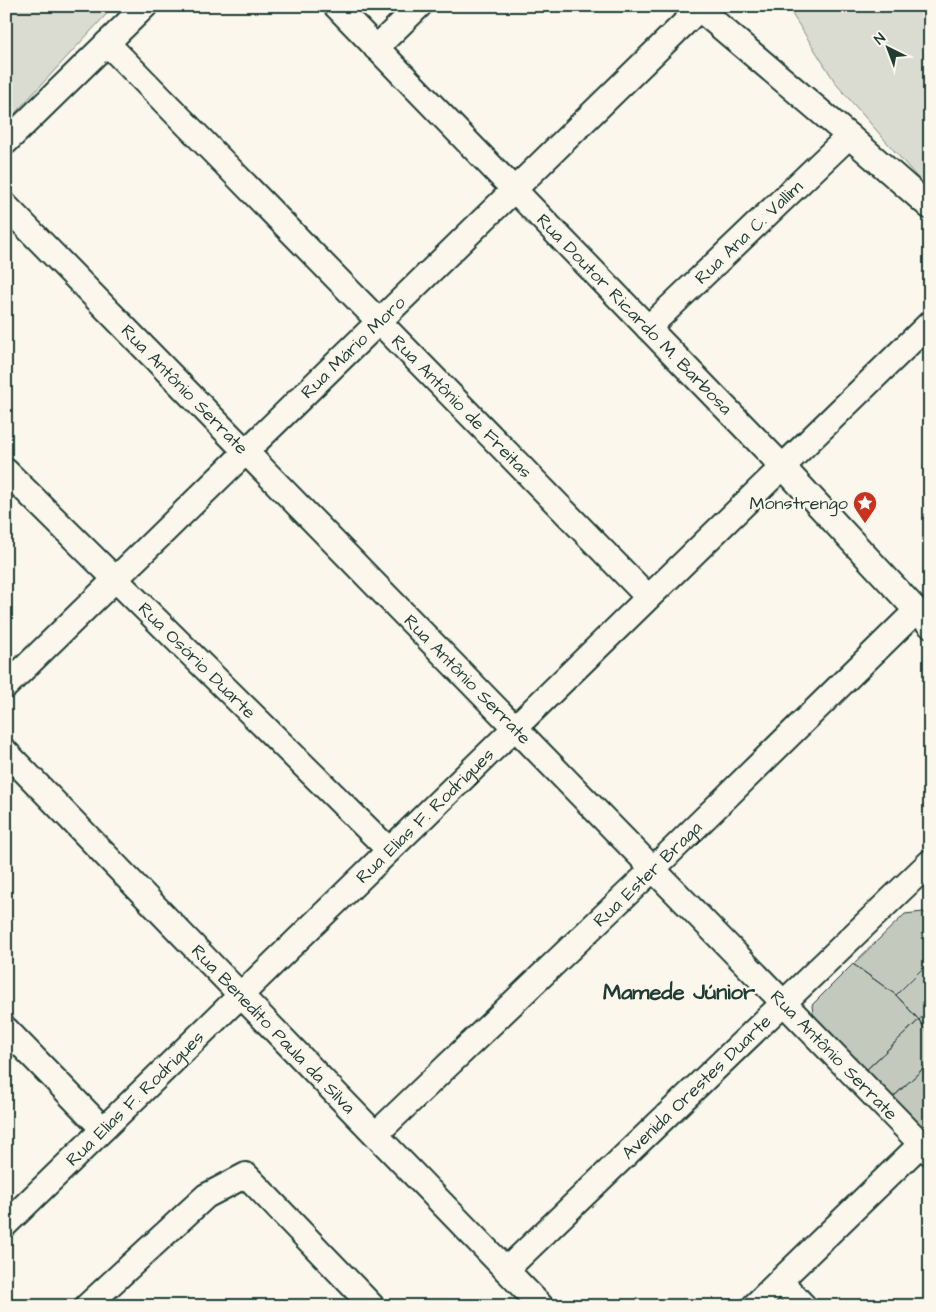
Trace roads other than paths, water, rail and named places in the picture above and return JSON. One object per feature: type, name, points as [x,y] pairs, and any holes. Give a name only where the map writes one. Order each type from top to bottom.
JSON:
[{"type":"street","points":[[6,142],[145,6]]},
{"type":"street","name":"Rua Doutor Ricardo M. Barbosa","points":[[336,6],[782,466],[923,618]]},
{"type":"street","points":[[376,48],[419,6]]},
{"type":"street","points":[[697,8],[930,207]]},
{"type":"street","name":"Rua Mário Moro","points":[[6,686],[697,8]]},
{"type":"street","name":"Rua Antônio de Freitas","points":[[107,43],[648,597]]},
{"type":"street","name":"Rua Ana C. Vallim","points":[[648,328],[849,136]]},
{"type":"street","name":"Rua Antônio Serrate","points":[[6,206],[925,1148]]},
{"type":"street","name":"Rua Elias F. Rodrigues","points":[[6,1224],[930,323]]},
{"type":"street","name":"Rua Osório Duarte","points":[[6,471],[389,850]]},
{"type":"street","name":"Rua Ester Braga","points":[[376,1134],[653,869],[923,618]]},
{"type":"street","name":"Rua Benedito Paula da Silva","points":[[6,752],[541,1306]]},
{"type":"street","name":"Avenida Orestes Duarte","points":[[506,1270],[784,1003],[925,876]]},
{"type":"street","points":[[6,1030],[103,1130]]},
{"type":"street","points":[[754,1306],[925,1148]]},
{"type":"street","points":[[87,1306],[206,1196],[246,1175],[363,1303]]},
{"type":"street","points":[[780,1281],[804,1306]]},
{"type":"place","name":"Monstrengo","points":[[865,524]]},
{"type":"district","name":"Mamede Júnior","points":[[679,991]]}]
